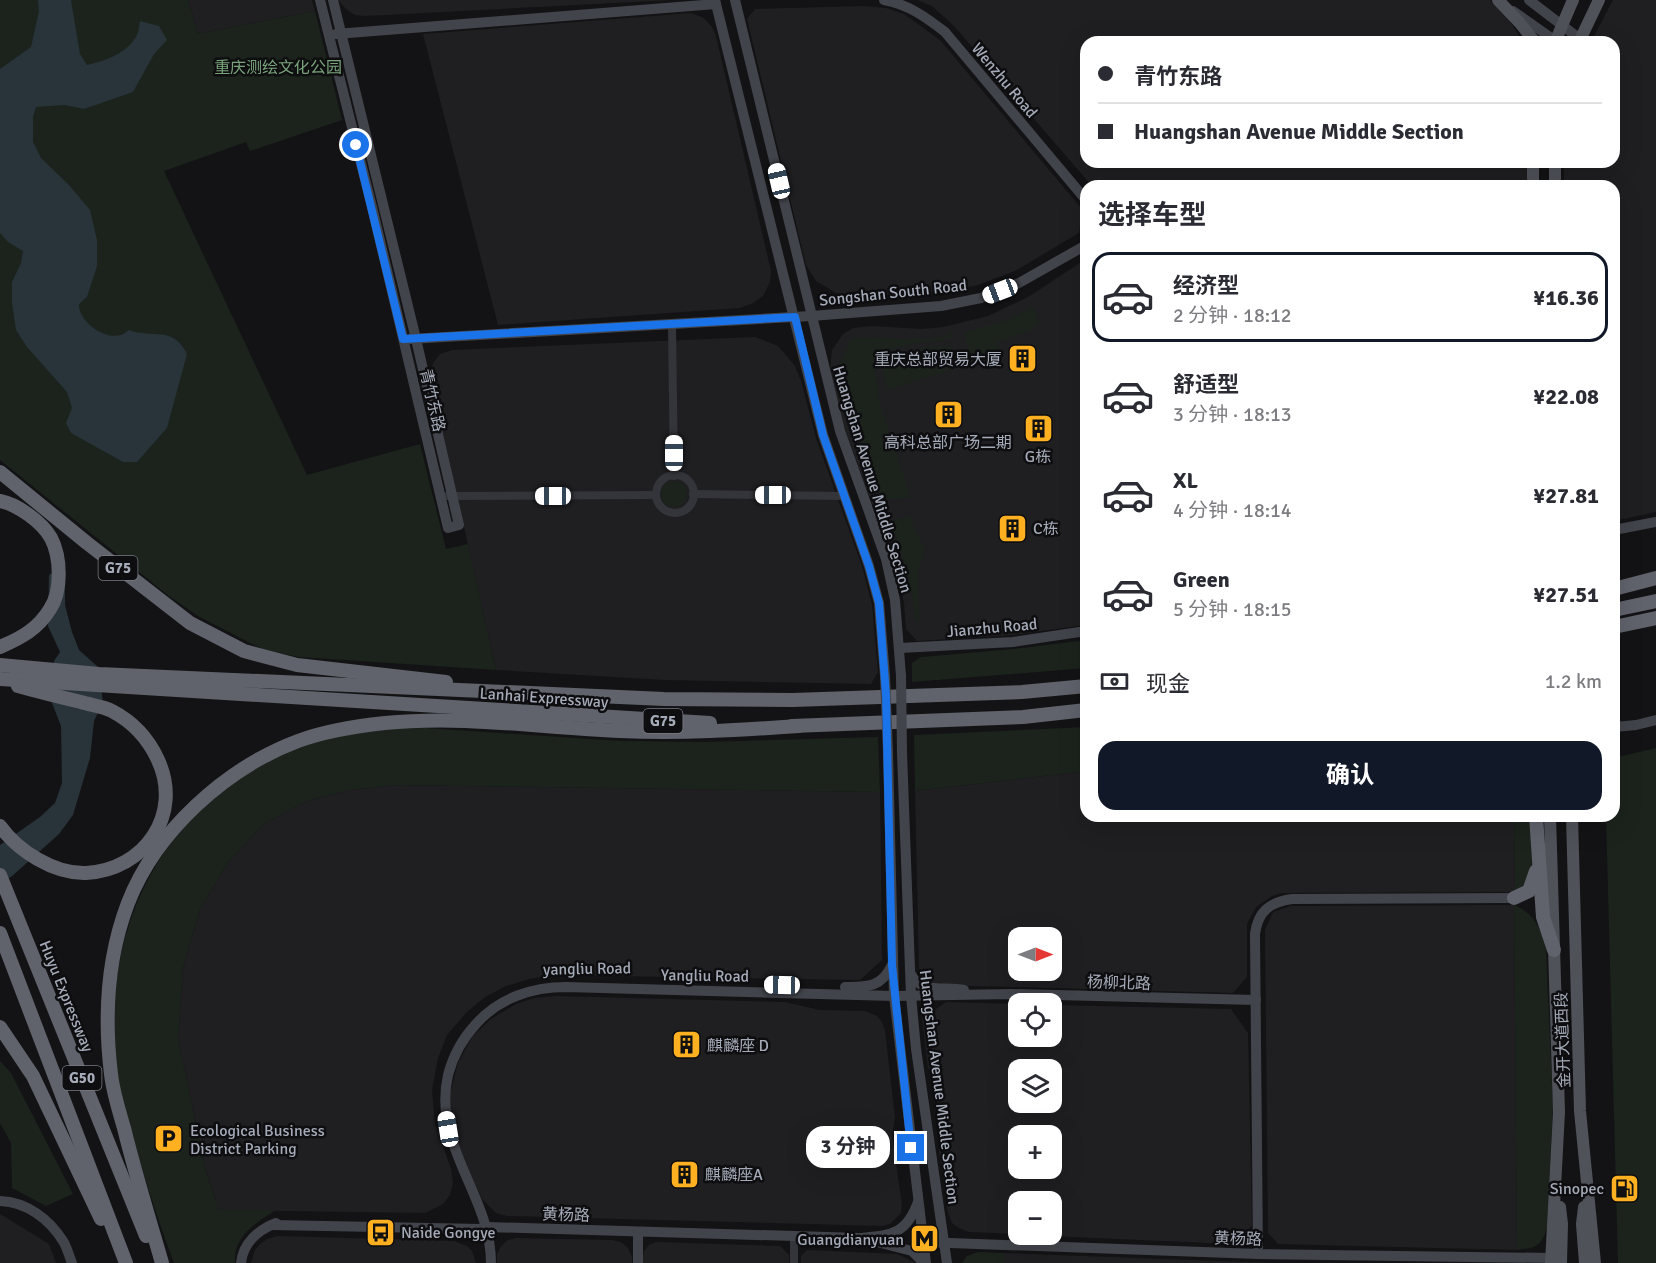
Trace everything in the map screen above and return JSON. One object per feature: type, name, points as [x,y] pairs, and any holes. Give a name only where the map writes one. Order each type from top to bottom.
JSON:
[{"type":"highway","name":"G75","points":[[0,472],[189,623],[244,651],[297,665],[558,695]]},
{"type":"highway","points":[[0,501],[12,503],[32,518],[50,537],[58,560],[58,584],[52,608],[36,628],[0,647]]},
{"type":"highway","points":[[1620,587],[1656,578]]},
{"type":"highway","points":[[1620,609],[1656,601]]},
{"type":"highway","points":[[1620,626],[1656,618]]},
{"type":"highway","points":[[0,665],[99,674],[558,695]]},
{"type":"highway","points":[[0,680],[110,710],[132,724],[149,741],[164,773],[167,800],[160,823],[148,845],[130,860],[108,869],[85,873],[48,864],[28,854],[10,840],[0,826]]},
{"type":"highway","name":"Lanhai Expressway","points":[[0,680],[620,719],[799,726],[1023,717],[1080,711]]},
{"type":"highway","name":"Lanhai Expressway","points":[[558,695],[793,700],[1022,692],[1080,687]]},
{"type":"highway","points":[[1023,717],[1080,719]]},
{"type":"highway","points":[[162,1263],[132,1162],[111,1077],[106,1013],[110,977],[118,936],[129,901],[148,865],[173,830],[221,784],[261,759],[298,741],[340,730],[384,723],[474,721],[621,731],[702,732],[799,726]]},
{"type":"highway","points":[[1536,822],[1543,917]]},
{"type":"highway","points":[[1514,898],[1528,891],[1533,885],[1539,858]]},
{"type":"highway","name":"Huyu Expressway","points":[[0,875],[157,1263]]},
{"type":"highway","points":[[1514,898],[1538,909],[1554,950]]},
{"type":"highway","name":"G50","points":[[0,933],[126,1263]]},
{"type":"highway","points":[[0,1028],[33,1076],[121,1263]]},
{"type":"main road","points":[[1498,0],[1531,36]]},
{"type":"main road","points":[[1558,36],[1573,0]]},
{"type":"main road","points":[[1582,36],[1599,0]]},
{"type":"main road","name":"金开大道西段","points":[[1550,822],[1559,1112],[1555,1261]]},
{"type":"main road","name":"金开大道西段","points":[[1572,822],[1580,1112],[1595,1263]]},
{"type":"main road","points":[[1585,1263],[1582,1224],[1587,1186]]},
{"type":"street","name":"青竹东路","points":[[320,0],[441,496],[453,526],[452,496],[333,0]]},
{"type":"street","points":[[735,0],[742,0]]},
{"type":"street","name":"Huangshan Avenue Middle Section","points":[[735,0],[840,431],[886,559],[895,600],[900,648],[911,996],[916,1049],[947,1263]]},
{"type":"street","name":"Wenzhu Road","points":[[884,0],[908,7],[945,32],[1080,194]]},
{"type":"street","points":[[1498,0],[1548,36]]},
{"type":"street","points":[[1528,0],[1574,36]]},
{"type":"street","points":[[328,34],[716,2]]},
{"type":"street","name":"Huangshan Avenue Middle Section","points":[[716,2],[823,435],[869,566],[879,603],[888,753],[894,996],[925,1263]]},
{"type":"street","name":"Songshan South Road","points":[[403,339],[795,317],[941,306],[981,298],[1020,284],[1080,248]]},
{"type":"street","points":[[672,324],[674,476]]},
{"type":"street","points":[[674,476],[685,479],[693,494],[689,506],[678,513],[672,513],[661,507],[656,495],[659,483],[674,476]]},
{"type":"street","points":[[693,494],[844,496]]},
{"type":"street","points":[[441,496],[656,495]]},
{"type":"street","points":[[1620,529],[1656,522]]},
{"type":"street","name":"Jianzhu Road","points":[[900,648],[1013,642],[1080,632]]},
{"type":"street","points":[[1620,726],[1656,720]]},
{"type":"street","points":[[1258,1254],[1255,934],[1261,914],[1270,905],[1280,901],[1326,898],[1514,898]]},
{"type":"street","name":"yangliu Road","points":[[491,1263],[490,1240],[447,1144],[442,1130],[438,1098],[440,1082],[450,1051],[467,1024],[488,1004],[523,987],[552,982],[861,987],[880,982],[888,974],[892,965]]},
{"type":"street","points":[[909,970],[915,981],[922,987],[961,989],[981,994]]},
{"type":"street","name":"Yangliu Road","points":[[483,1227],[452,1144],[445,1098],[450,1068],[462,1041],[481,1018],[502,1002],[531,991],[566,987],[894,996],[981,994]]},
{"type":"street","name":"杨柳北路","points":[[981,994],[1256,1000]]},
{"type":"street","points":[[0,1201],[38,1212],[64,1242],[72,1263]]},
{"type":"street","points":[[860,1238],[888,1235],[898,1231],[912,1217],[918,1202]]},
{"type":"street","name":"黄杨路","points":[[241,1263],[245,1248],[252,1237],[272,1224],[483,1227],[860,1238]]},
{"type":"street","name":"yangliu Road","points":[[483,1227],[485,1263]]},
{"type":"street","points":[[638,1232],[638,1263]]},
{"type":"street","points":[[794,1236],[794,1263]]},
{"type":"street","points":[[860,1238],[912,1251],[925,1263]]},
{"type":"street","name":"黄杨路","points":[[923,1242],[1258,1254],[1312,1259],[1555,1261]]},
{"type":"shaded area","points":[[38,0],[71,0],[80,54],[87,65],[108,58],[128,47],[137,35],[140,21],[159,26],[167,40],[154,54],[133,92],[84,109],[65,105],[36,107],[33,117],[33,142],[41,158],[69,185],[90,210],[97,240],[97,266],[87,297],[79,304],[83,317],[93,328],[107,335],[121,335],[129,330],[169,336],[181,345],[187,354],[167,428],[137,462],[123,462],[71,433],[66,423],[72,408],[67,392],[27,347],[16,330],[12,282],[21,263],[23,251],[8,242],[0,233],[0,69],[31,47],[39,11]]},
{"type":"shaded area","points":[[188,0],[312,0],[315,11],[198,34]]},
{"type":"shaded area","points":[[338,0],[672,0],[365,16],[355,15]]},
{"type":"shaded area","points":[[917,0],[1490,0],[1511,23],[1519,36],[1080,36],[1080,168],[1527,168],[1528,180],[1087,180],[954,26],[932,6]]},
{"type":"shaded area","points":[[1613,0],[1656,0],[1656,512],[1620,520],[1620,180],[1564,180],[1564,168],[1620,168],[1620,36],[1594,36]]},
{"type":"shaded area","points":[[863,6],[886,8],[904,14],[940,40],[1080,207],[1079,233],[1015,271],[978,285],[938,294],[841,296],[816,281],[806,265],[747,19],[755,9]]},
{"type":"shaded area","points":[[691,13],[704,18],[716,36],[771,271],[770,282],[763,296],[740,308],[498,325],[423,34]]},
{"type":"shaded area","points":[[1080,263],[1080,626],[1013,635],[917,641],[906,629],[904,603],[897,572],[843,424],[830,370],[832,350],[843,334],[853,328],[943,327],[988,316],[1028,297]]},
{"type":"shaded area","points":[[755,337],[778,346],[795,366],[801,381],[816,438],[862,566],[872,605],[878,672],[871,684],[665,680],[496,670],[430,375],[433,363],[440,354],[452,350]]},
{"type":"shaded area","points":[[65,564],[65,605],[72,632],[79,650],[98,667],[103,702],[94,721],[90,758],[73,815],[59,834],[11,877],[0,881],[0,845],[40,817],[55,803],[62,783],[61,726],[52,703],[54,661],[60,652],[48,626],[49,575]]},
{"type":"shaded area","points":[[1080,772],[1080,822],[1514,822],[1515,892],[1282,893],[1272,896],[1256,907],[1247,924],[1247,977],[1233,993],[938,985],[922,975],[919,968],[915,791]]},
{"type":"shaded area","points":[[396,785],[880,792],[882,960],[860,980],[552,975],[506,986],[485,997],[466,1013],[447,1035],[438,1058],[432,1090],[435,1124],[451,1169],[453,1183],[450,1195],[443,1204],[425,1213],[219,1210],[206,1172],[178,1038],[183,967],[200,909],[229,861],[265,823],[307,801],[350,790]]},
{"type":"shaded area","points":[[1514,905],[1517,1250],[1278,1244],[1268,1233],[1265,930],[1273,912],[1291,906]]},
{"type":"shaded area","points":[[555,996],[785,1002],[820,1010],[865,1011],[877,1016],[885,1030],[895,1118],[892,1136],[902,1205],[901,1213],[890,1224],[882,1226],[507,1216],[496,1213],[482,1199],[454,1139],[450,1119],[450,1094],[458,1063],[472,1037],[491,1019],[516,1004],[534,998]]},
{"type":"shaded area","points":[[946,1002],[1008,1004],[1008,1047],[1062,1047],[1062,1005],[1231,1009],[1248,1033],[1252,1226],[1232,1244],[1062,1237],[1062,1191],[1008,1191],[1008,1234],[969,1232],[959,1228],[952,1223],[948,1213],[939,1151],[941,1125],[936,1091],[928,1067],[922,1019]]},
{"type":"shaded area","points":[[0,1214],[49,1244],[56,1263],[0,1263]]},
{"type":"shaded area","points":[[277,1236],[454,1241],[467,1246],[472,1251],[476,1263],[251,1263],[255,1250],[260,1244]]},
{"type":"shaded area","points":[[516,1238],[612,1240],[621,1242],[628,1248],[632,1263],[497,1263],[497,1254],[501,1246],[508,1240]]},
{"type":"shaded area","points":[[656,1242],[780,1246],[789,1255],[789,1263],[642,1263],[644,1251]]},
{"type":"shaded area","points":[[807,1250],[897,1254],[916,1263],[801,1263],[801,1256]]},
{"type":"shaded area","points":[[1004,1253],[1272,1263],[1004,1263]]},
{"type":"green space","name":"重庆测绘文化公园","points":[[0,0],[188,0],[198,34],[315,11],[342,120],[250,151],[246,142],[164,171],[307,475],[420,444],[446,549],[468,544],[496,670],[299,657],[264,650],[198,616],[169,596],[0,460]]},
{"type":"green space","points":[[1033,307],[1039,324],[1029,331],[997,342],[1002,358],[988,363],[986,358],[888,390],[884,367],[894,357],[935,346],[950,347],[960,357],[969,354],[964,333],[1004,321]]},
{"type":"green space","points":[[952,332],[954,335],[944,340],[894,348],[881,356],[877,362],[875,375],[880,393],[877,395],[911,498],[882,499],[852,416],[839,365],[850,339],[918,339],[942,336]]},
{"type":"green space","points":[[674,481],[683,485],[687,494],[683,503],[674,507],[665,503],[661,494],[665,485]]},
{"type":"green space","points":[[910,516],[925,550],[918,570],[919,623],[916,621],[910,584],[891,521]]},
{"type":"green space","points":[[1080,641],[1080,668],[912,682],[912,663],[921,657]]},
{"type":"green space","points":[[1080,727],[1080,772],[915,791],[914,735]]},
{"type":"green space","points":[[425,728],[621,741],[703,742],[878,737],[880,792],[396,785],[350,790],[307,801],[265,823],[229,861],[200,909],[183,967],[178,1038],[206,1172],[219,1210],[276,1210],[247,1231],[238,1245],[235,1263],[174,1263],[141,1166],[119,1084],[116,1064],[114,1004],[121,955],[134,910],[155,868],[181,830],[215,797],[254,769],[300,747],[330,738],[378,730]]},
{"type":"green space","points":[[1656,748],[1656,1263],[1618,1263],[1606,822],[1620,822],[1620,757]]},
{"type":"green space","points":[[1514,822],[1531,822],[1532,869],[1529,878],[1515,892]]},
{"type":"green space","points":[[1514,905],[1532,917],[1542,935],[1546,950],[1553,1107],[1547,1227],[1543,1238],[1537,1245],[1517,1250]]},
{"type":"green space","points":[[0,1061],[11,1073],[73,1194],[46,1206],[12,1188],[11,1143],[0,1123]]},
{"type":"green space","points":[[978,1252],[1004,1253],[1004,1263],[962,1263],[967,1256]]},
{"type":"place","name":"重庆总部贸易大厦","points":[[1023,359]]},
{"type":"place","name":"高科总部广场二期","points":[[948,414]]},
{"type":"place","name":"G栋","points":[[1038,428]]},
{"type":"place","name":"C栋","points":[[1012,528]]},
{"type":"place","name":"麒麟座 D","points":[[686,1045]]},
{"type":"place","name":"Ecological Business District Parking","points":[[169,1139]]},
{"type":"place","name":"麒麟座A","points":[[684,1174]]},
{"type":"place","name":"Sinopec","points":[[1625,1188]]},
{"type":"place","name":"Naide Gongye","points":[[380,1232]]},
{"type":"place","name":"Guangdianyuan","points":[[925,1239]]},
{"type":"route","points":[[356,145],[403,339],[795,317],[823,435],[869,566],[879,603],[886,695],[892,965],[911,1148]]}]
